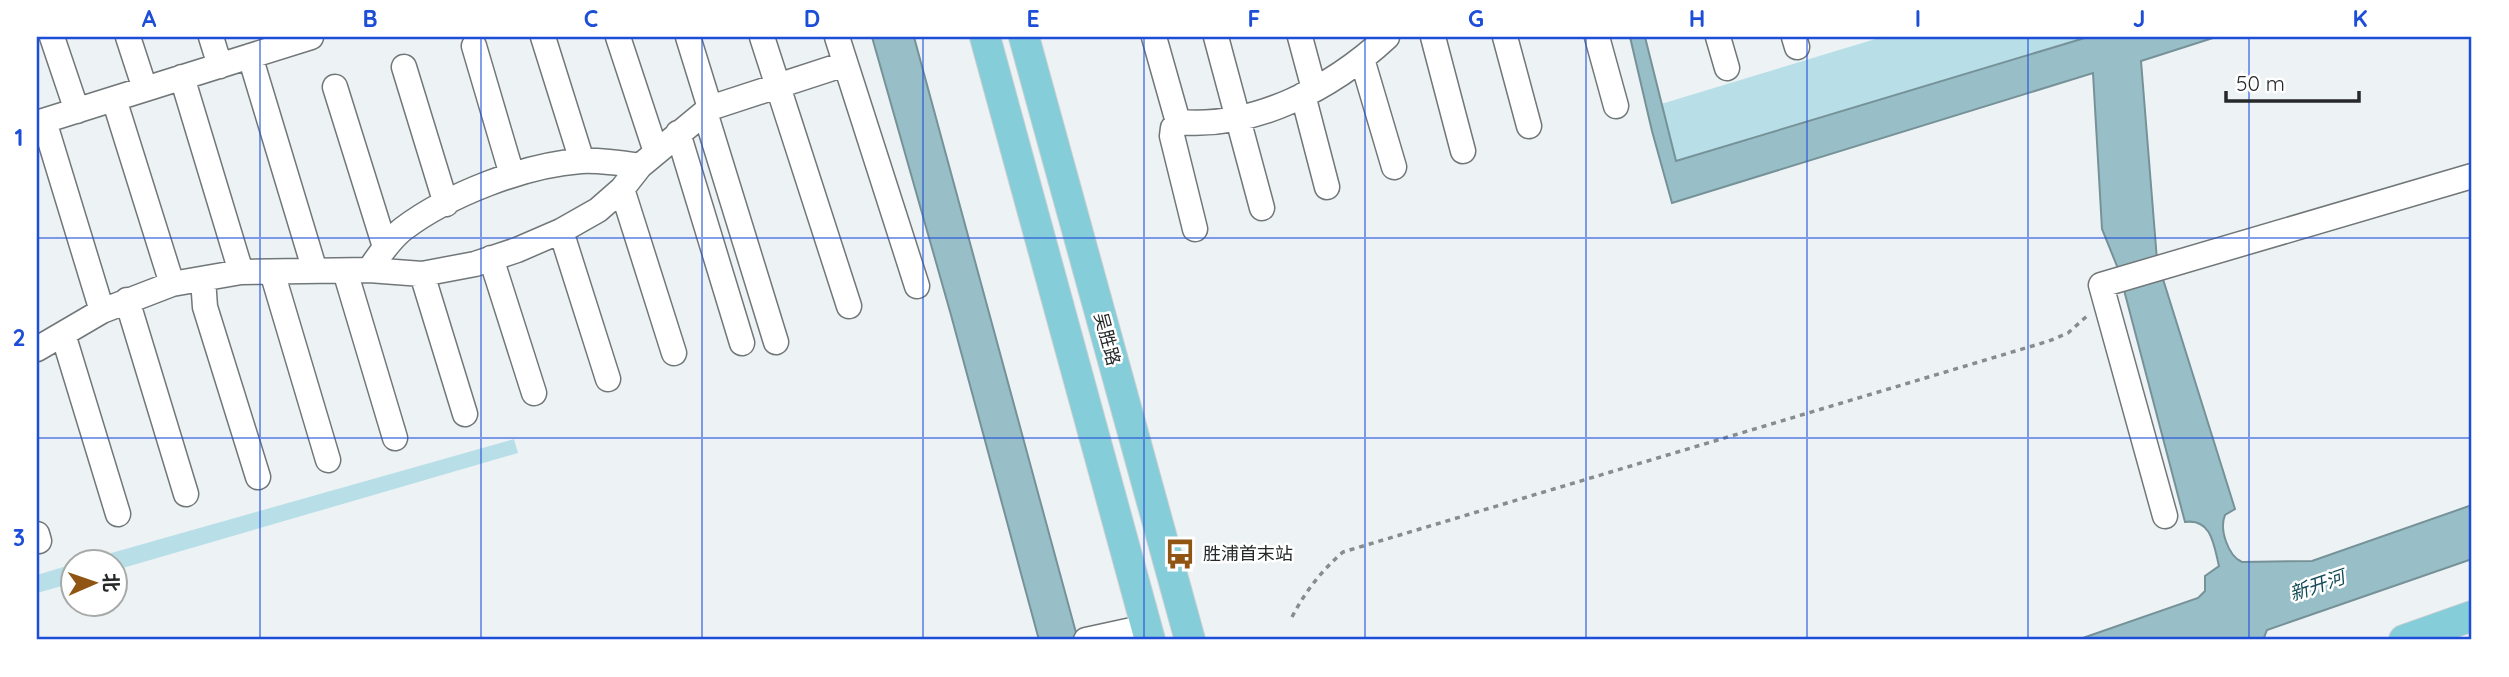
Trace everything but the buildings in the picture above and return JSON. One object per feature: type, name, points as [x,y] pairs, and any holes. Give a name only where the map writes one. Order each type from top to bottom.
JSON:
[{"type":"main road","points":[[985,37],[1148,634]]},
{"type":"main road","name":"吴胜路","points":[[1024,37],[1190,640]]},
{"type":"main road","points":[[2404,640],[2472,616]]},
{"type":"street","points":[[52,37],[77,111]]},
{"type":"street","points":[[128,37],[145,89]]},
{"type":"street","points":[[211,37],[220,65]]},
{"type":"street","points":[[102,311],[40,122],[311,37]]},
{"type":"street","points":[[543,37],[582,161]]},
{"type":"street","points":[[618,37],[648,159]]},
{"type":"street","points":[[688,37],[776,342]]},
{"type":"street","points":[[762,37],[849,306]]},
{"type":"street","points":[[837,37],[917,286]]},
{"type":"street","points":[[1154,37],[1178,122]]},
{"type":"street","points":[[1216,37],[1262,208]]},
{"type":"street","points":[[1300,37],[1308,92],[1328,187]]},
{"type":"street","points":[[1178,122],[1199,124],[1236,118],[1278,106],[1340,75],[1364,50],[1387,37]]},
{"type":"street","points":[[1433,37],[1463,151]]},
{"type":"street","points":[[1505,37],[1529,126]]},
{"type":"street","points":[[1597,37],[1616,106]]},
{"type":"street","points":[[1718,37],[1727,68]]},
{"type":"street","points":[[474,46],[512,175]]},
{"type":"street","points":[[1364,50],[1394,167]]},
{"type":"street","points":[[250,56],[316,271]]},
{"type":"street","points":[[37,347],[102,311],[172,284],[241,272],[357,270],[422,274],[491,258],[561,231],[598,210],[622,189],[648,159],[707,110],[845,64]]},
{"type":"street","points":[[404,67],[446,204]]},
{"type":"street","points":[[182,77],[241,272]]},
{"type":"street","points":[[335,87],[385,247]]},
{"type":"street","points":[[114,99],[172,284]]},
{"type":"street","points":[[1178,122],[1173,128],[1172,136],[1195,229]]},
{"type":"street","points":[[678,133],[742,343]]},
{"type":"street","points":[[357,270],[403,229],[446,204],[512,175],[582,161],[648,159]]},
{"type":"street","points":[[2165,516],[2110,282],[2472,176]]},
{"type":"street","points":[[622,189],[674,353]]},
{"type":"street","points":[[561,231],[608,379]]},
{"type":"street","points":[[491,258],[534,393]]},
{"type":"street","points":[[357,270],[395,438]]},
{"type":"street","points":[[272,272],[328,460]]},
{"type":"street","points":[[422,274],[466,414]]},
{"type":"street","points":[[203,279],[205,307],[258,477]]},
{"type":"street","points":[[127,300],[186,494]]},
{"type":"street","points":[[64,334],[118,514]]},
{"type":"street","points":[[1086,640],[1148,634]]},
{"type":"path","points":[[1292,617],[1310,586],[1343,552],[2049,341],[2068,333],[2086,318],[2110,282]]},
{"type":"shaded area","points":[[1882,37],[2088,37],[1676,161],[1661,104]]},
{"type":"shaded area","points":[[514,439],[518,453],[130,566],[129,548]]},
{"type":"shaded area","points":[[60,568],[60,587],[37,593],[37,575]]},
{"type":"water","points":[[872,37],[914,37],[1078,640],[1039,640]]},
{"type":"water","name":"新开河","points":[[1630,37],[1645,37],[1676,161],[2088,37],[2216,37],[2141,61],[2157,260],[2235,509],[2225,515],[2223,521],[2229,548],[2242,562],[2312,561],[2472,505],[2472,559],[2267,630],[2263,640],[2077,640],[2198,598],[2205,591],[2205,576],[2219,566],[2213,542],[2206,529],[2201,524],[2185,522],[2119,271],[2102,229],[2093,73],[1672,203]]},
{"type":"place","name":"胜浦首末站","points":[[1180,554]]}]
